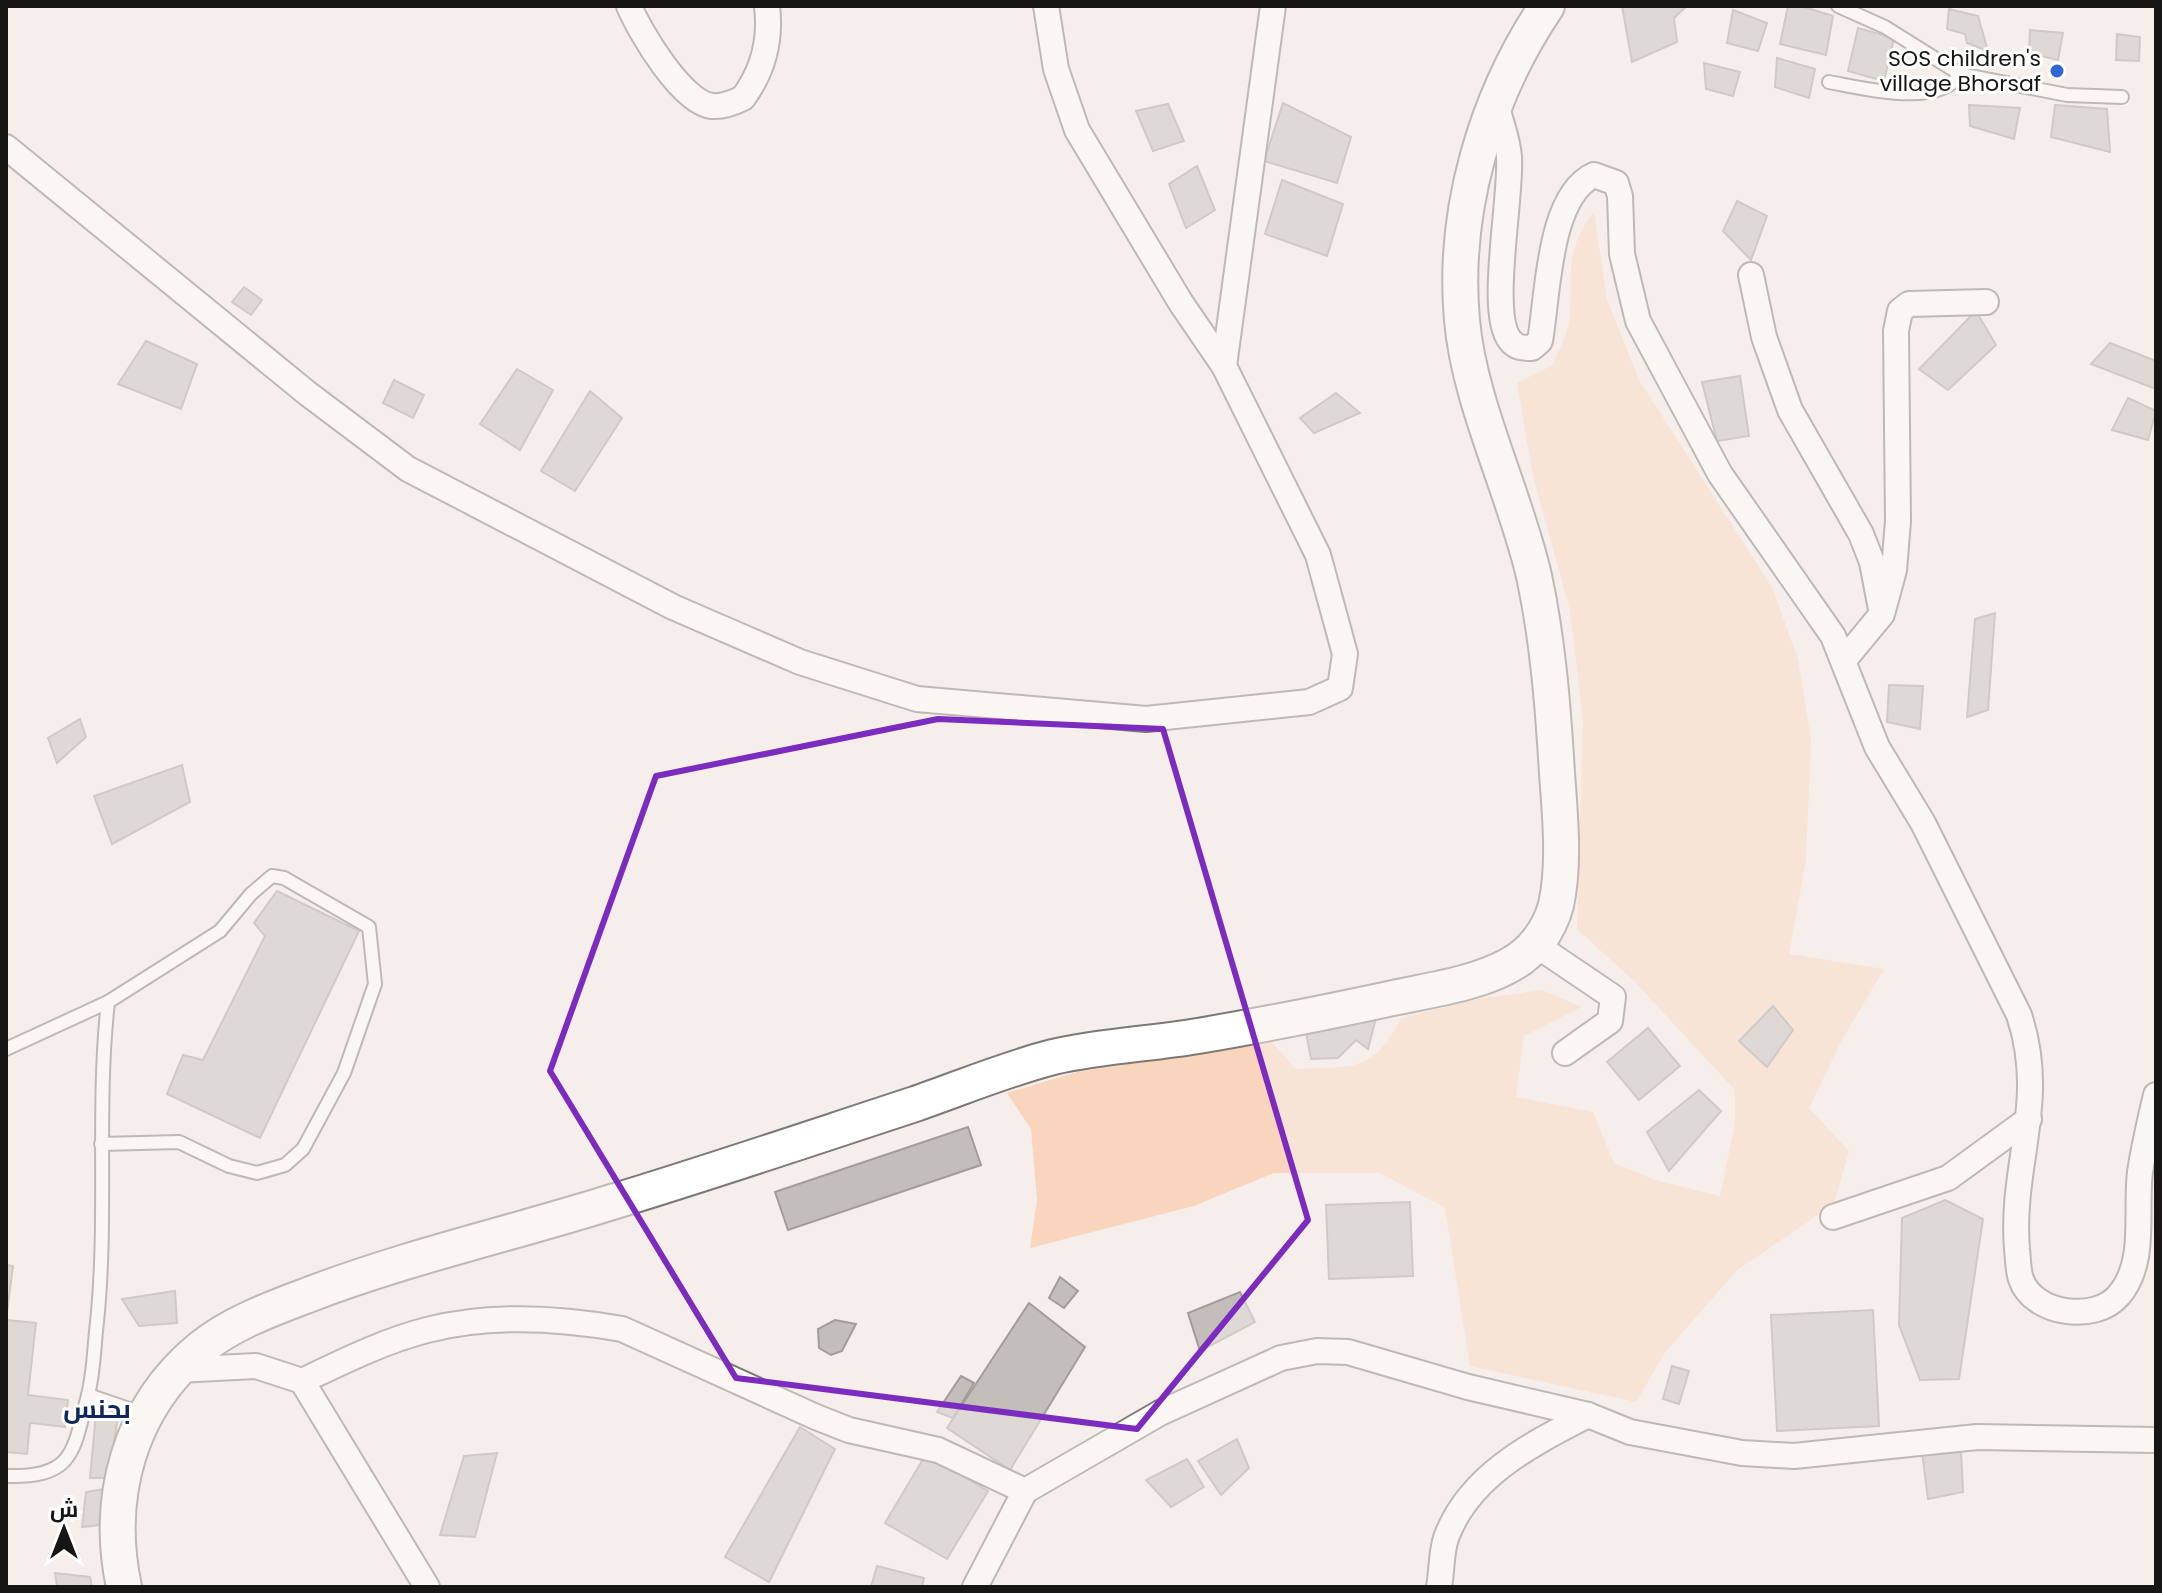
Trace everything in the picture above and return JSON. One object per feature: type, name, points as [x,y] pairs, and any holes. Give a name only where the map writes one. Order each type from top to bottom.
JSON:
[{"type":"main road","points":[[124,1587],[117,1557],[117,1493],[147,1415],[177,1370],[217,1336],[262,1312],[380,1267],[606,1204],[1055,1057],[1211,1034],[1426,991],[1509,966],[1536,945],[1553,914],[1559,874],[1560,819],[1552,686],[1533,573],[1477,389],[1462,324],[1461,263],[1467,208],[1480,145],[1495,102],[1528,34],[1547,6]]},
{"type":"street","points":[[629,6],[651,47],[672,73],[695,99],[711,106],[730,104],[743,98],[753,85],[770,31],[767,6]]},
{"type":"street","points":[[6,147],[307,393],[408,469],[673,607],[800,662],[917,699],[1146,719],[1309,702],[1340,688],[1345,654],[1318,555],[1224,366],[1181,303],[1077,130],[1056,69],[1046,6]]},
{"type":"street","points":[[1224,366],[1273,6]]},
{"type":"street","points":[[1495,102],[1509,155],[1501,289],[1502,318],[1508,339],[1518,348],[1532,348],[1540,341],[1555,238],[1572,192],[1581,181],[1594,175],[1616,183],[1620,196],[1622,254],[1638,321],[1720,474],[1762,538],[1810,600],[1844,660],[1877,747],[1929,834],[2019,1015],[2028,1043],[2033,1076],[2018,1199],[2017,1247],[2021,1281],[2040,1303],[2067,1311],[2095,1310],[2118,1297],[2131,1275],[2137,1247],[2140,1174],[2156,1095]]},
{"type":"street","points":[[1751,275],[1764,337],[1790,410],[1861,534],[1872,562],[1882,614]]},
{"type":"street","points":[[1844,660],[1882,614],[1894,570],[1898,521],[1897,319],[1900,311],[1909,304],[1986,302]]},
{"type":"street","points":[[1536,945],[1613,997],[1610,1021],[1565,1053]]},
{"type":"street","points":[[1833,1217],[1948,1178],[2029,1119]]},
{"type":"street","points":[[177,1370],[256,1366],[302,1381],[427,1330],[497,1321],[588,1323],[622,1329],[849,1430],[938,1450],[1025,1491]]},
{"type":"street","points":[[975,1587],[1025,1491],[1160,1413],[1281,1358],[1317,1351],[1348,1352],[1468,1387],[1588,1415],[1630,1432],[1673,1442],[1768,1455],[1842,1452],[1930,1439],[1977,1437],[2156,1440]]},
{"type":"street","points":[[302,1381],[427,1587]]},
{"type":"street","points":[[1439,1587],[1445,1540],[1458,1513],[1483,1482],[1530,1446],[1588,1415]]},
{"type":"lane","points":[[1838,6],[1885,27],[1960,74],[2067,95],[2122,97]]},
{"type":"lane","points":[[1829,82],[1883,92],[1940,91],[1955,82],[1960,74]]},
{"type":"lane","points":[[6,1049],[108,1002],[220,931],[251,894],[272,876],[284,878],[369,927],[375,984],[344,1073],[303,1149],[285,1165],[257,1173],[229,1166],[179,1142],[101,1144]]},
{"type":"lane","points":[[6,1476],[38,1475],[58,1467],[73,1455],[93,1373],[104,1256],[101,1082],[108,1002]]},
{"type":"lane","points":[[88,1395],[147,1415]]},
{"type":"highlighted area","points":[[938,719],[1163,729],[1308,1220],[1137,1429],[736,1378],[550,1071],[656,776]]},
{"type":"shaded area","points":[[1594,212],[1607,299],[1639,380],[1772,587],[1798,659],[1811,740],[1806,860],[1789,954],[1884,969],[1842,1040],[1809,1108],[1849,1151],[1834,1204],[1736,1271],[1664,1354],[1636,1402],[1470,1366],[1445,1208],[1380,1173],[1274,1173],[1194,1206],[1030,1248],[1037,1200],[1031,1129],[1007,1093],[1077,1072],[1272,1042],[1296,1069],[1347,1066],[1371,1058],[1391,1036],[1401,1018],[1478,999],[1542,990],[1581,1007],[1524,1036],[1516,1097],[1593,1112],[1614,1163],[1655,1180],[1720,1196],[1735,1123],[1735,1090],[1634,981],[1577,929],[1583,720],[1570,611],[1533,476],[1517,383],[1553,365],[1569,322],[1573,253]]},
{"type":"building","points":[[1622,6],[1687,6],[1674,18],[1677,42],[1632,62]]},
{"type":"building","points":[[1788,6],[1801,6],[1833,16],[1826,55],[1780,44]]},
{"type":"building","points":[[1949,9],[1978,16],[1988,51],[1967,43],[1965,34],[1947,29]]},
{"type":"building","points":[[1733,10],[1767,23],[1758,51],[1727,43]]},
{"type":"building","points":[[1858,28],[1894,38],[1884,81],[1848,71]]},
{"type":"building","points":[[2030,30],[2063,33],[2058,60],[2029,53]]},
{"type":"building","points":[[2117,34],[2140,37],[2139,61],[2116,60]]},
{"type":"building","points":[[1777,58],[1815,69],[1809,98],[1775,87]]},
{"type":"building","points":[[1704,63],[1740,72],[1733,96],[1706,89]]},
{"type":"building","points":[[1283,103],[1351,137],[1337,183],[1264,161]]},
{"type":"building","points":[[1168,104],[1184,141],[1153,151],[1136,111]]},
{"type":"building","points":[[1969,105],[2020,108],[2014,139],[1970,126]]},
{"type":"building","points":[[2055,105],[2107,109],[2110,152],[2051,137]]},
{"type":"building","points":[[1197,166],[1215,210],[1186,228],[1169,184]]},
{"type":"building","points":[[1282,180],[1343,204],[1327,256],[1265,234]]},
{"type":"building","points":[[1737,201],[1767,216],[1751,260],[1723,231]]},
{"type":"building","points":[[244,287],[262,300],[251,315],[232,302]]},
{"type":"building","points":[[1976,311],[1996,345],[1948,390],[1919,369]]},
{"type":"building","points":[[146,341],[197,364],[181,409],[118,384]]},
{"type":"building","points":[[2110,343],[2156,361],[2156,389],[2091,364]]},
{"type":"building","points":[[517,369],[553,390],[520,450],[480,424]]},
{"type":"building","points":[[1740,376],[1749,436],[1717,441],[1702,382]]},
{"type":"building","points":[[394,380],[424,395],[413,418],[383,403]]},
{"type":"building","points":[[590,391],[622,418],[575,491],[541,471]]},
{"type":"building","points":[[1336,393],[1360,413],[1314,433],[1300,418]]},
{"type":"building","points":[[2128,398],[2156,411],[2148,440],[2112,430]]},
{"type":"building","points":[[1995,613],[1988,710],[1967,717],[1975,619]]},
{"type":"building","points":[[1889,685],[1923,686],[1920,729],[1887,722]]},
{"type":"building","points":[[80,719],[86,737],[57,763],[48,738]]},
{"type":"building","points":[[182,765],[190,802],[112,844],[94,796]]},
{"type":"building","points":[[277,891],[359,931],[260,1138],[167,1094],[183,1055],[203,1060],[265,936],[254,923]]},
{"type":"building","points":[[1773,1006],[1793,1030],[1767,1067],[1739,1041]]},
{"type":"building","points":[[1376,1018],[1368,1049],[1356,1040],[1338,1058],[1311,1059],[1305,1027]]},
{"type":"building","points":[[1648,1028],[1680,1066],[1639,1100],[1607,1062]]},
{"type":"building","points":[[1699,1090],[1721,1111],[1669,1171],[1647,1132]]},
{"type":"building","points":[[968,1127],[981,1165],[788,1230],[775,1192]]},
{"type":"building","points":[[1945,1200],[1983,1219],[1959,1379],[1920,1380],[1899,1325],[1902,1218]]},
{"type":"building","points":[[1410,1202],[1413,1276],[1329,1279],[1326,1205]]},
{"type":"building","points":[[6,1265],[13,1266],[6,1320]]},
{"type":"building","points":[[1060,1277],[1078,1291],[1064,1308],[1049,1298]]},
{"type":"building","points":[[175,1291],[177,1323],[139,1326],[122,1299]]},
{"type":"building","points":[[1240,1292],[1255,1322],[1200,1351],[1188,1313]]},
{"type":"building","points":[[1029,1303],[1085,1347],[1010,1470],[947,1428]]},
{"type":"building","points":[[1873,1310],[1879,1426],[1777,1431],[1771,1315]]},
{"type":"building","points":[[6,1320],[36,1323],[28,1395],[68,1400],[65,1427],[30,1423],[27,1454],[6,1452]]},
{"type":"building","points":[[835,1320],[856,1324],[842,1351],[831,1355],[819,1348],[818,1329]]},
{"type":"building","points":[[1672,1366],[1689,1371],[1679,1404],[1663,1399]]},
{"type":"building","points":[[961,1376],[974,1383],[953,1418],[937,1412]]},
{"type":"building","points":[[120,1405],[108,1478],[90,1478],[96,1413]]},
{"type":"building","points":[[800,1427],[835,1449],[769,1582],[725,1557]]},
{"type":"building","points":[[1237,1439],[1249,1468],[1221,1495],[1198,1461]]},
{"type":"building","points":[[1961,1451],[1963,1492],[1928,1499],[1922,1452]]},
{"type":"building","points":[[497,1453],[475,1537],[440,1535],[464,1456]]},
{"type":"building","points":[[926,1454],[988,1491],[947,1559],[885,1523]]},
{"type":"building","points":[[1187,1459],[1204,1487],[1171,1507],[1146,1480]]},
{"type":"building","points":[[104,1489],[99,1525],[82,1527],[86,1492]]},
{"type":"building","points":[[877,1566],[924,1578],[922,1587],[871,1587]]},
{"type":"building","points":[[55,1573],[90,1577],[92,1587],[57,1587]]},
{"type":"place","name":"SOS children's village Bhorsaf","points":[[2057,71]]},
{"type":"district","name":"بحنس","points":[[97,1409]]}]
